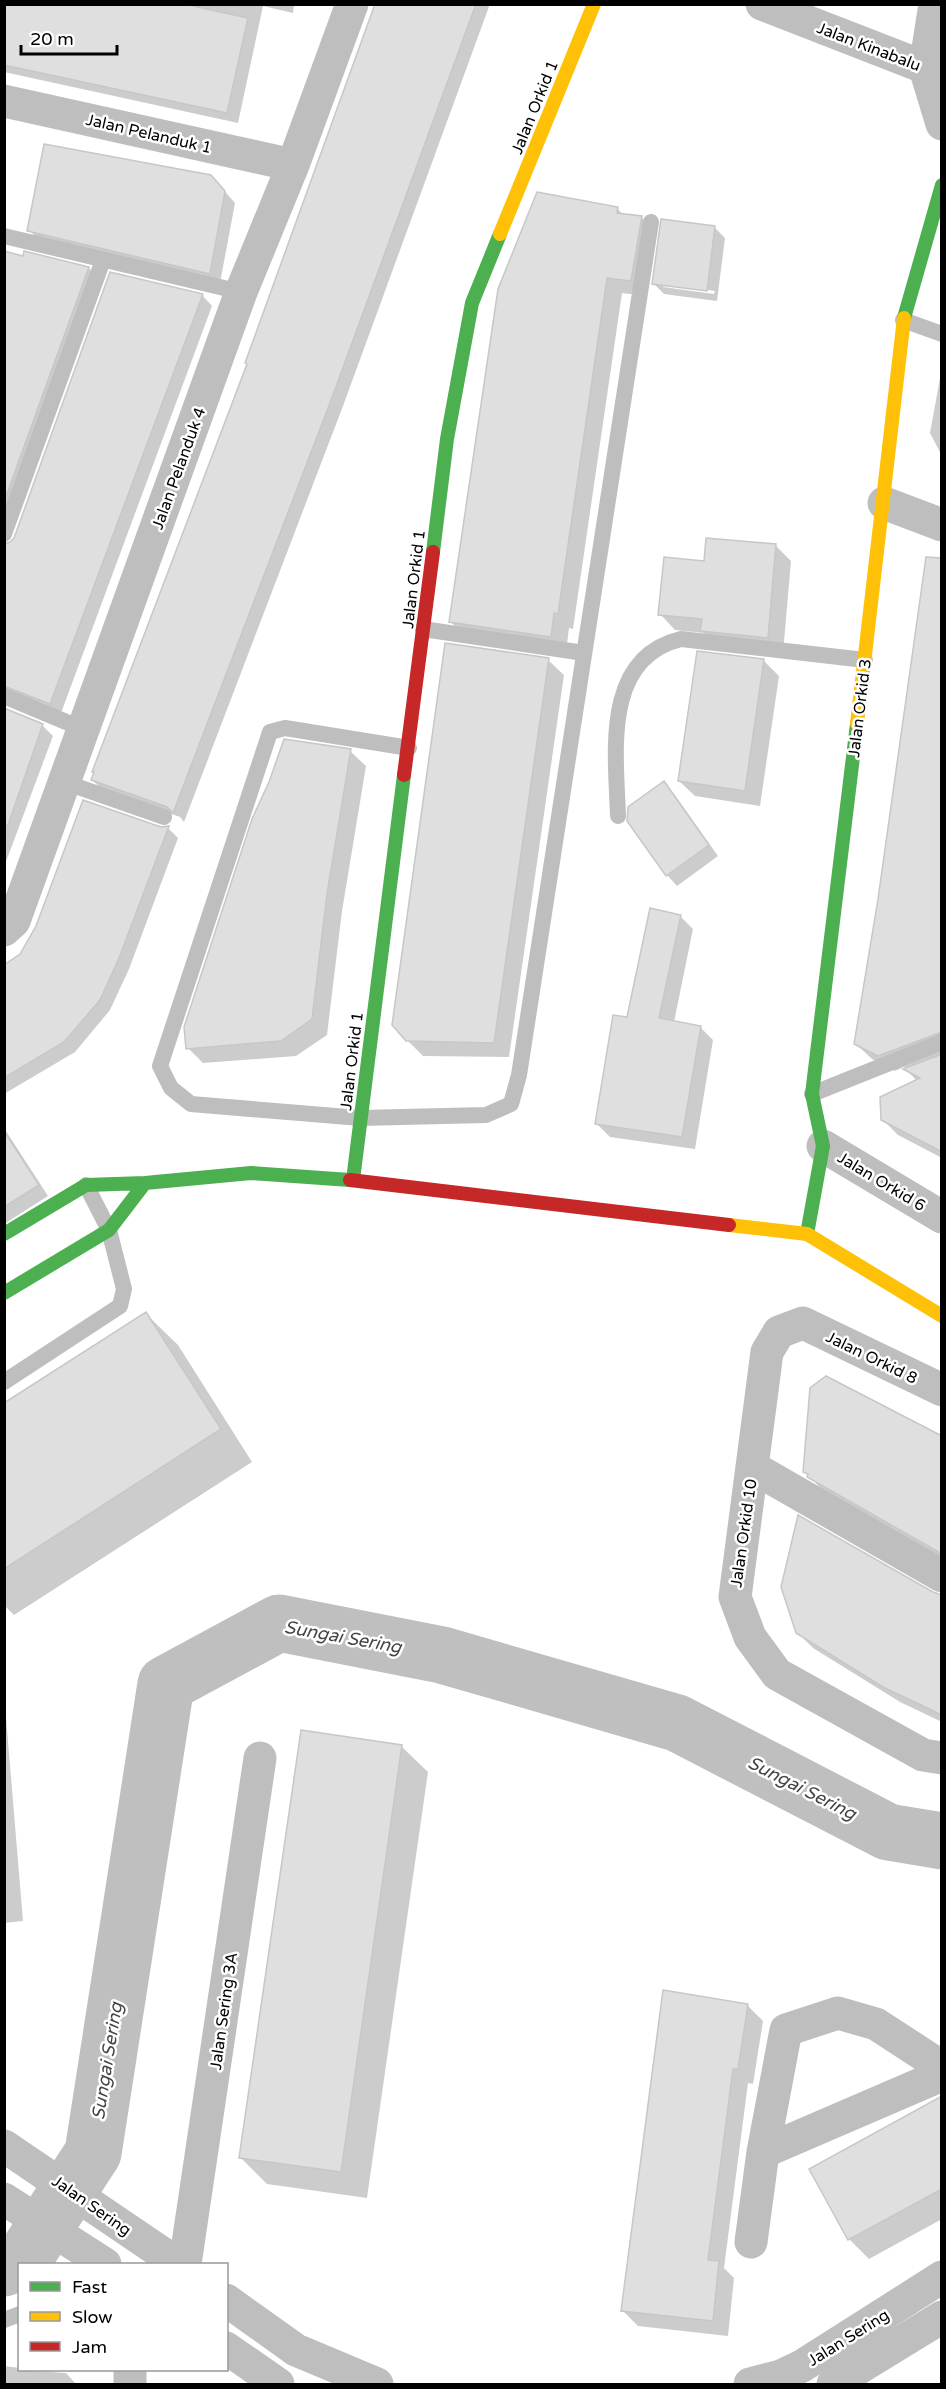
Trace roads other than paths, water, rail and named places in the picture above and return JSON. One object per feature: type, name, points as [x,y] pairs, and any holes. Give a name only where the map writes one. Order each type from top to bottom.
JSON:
[{"type":"street","name":"Jalan Pelanduk 4","points":[[4,930],[14,921],[241,292],[293,165],[352,4]]},
{"type":"street","name":"Jalan Orkid 1","points":[[353,1180],[447,440],[472,303],[594,4]]},
{"type":"street","name":"Jalan Kinabalu","points":[[762,4],[933,71]]},
{"type":"street","points":[[935,4],[933,71],[942,124]]},
{"type":"street","name":"Jalan Pelanduk 1","points":[[5,101],[293,165]]},
{"type":"street","name":"Jalan Orkid 3","points":[[807,1234],[823,1146],[812,1094],[884,503],[903,320],[942,185]]},
{"type":"street","points":[[884,503],[942,525]]},
{"type":"street","name":"Jalan Orkid 6","points":[[823,1146],[942,1217]]},
{"type":"street","points":[[4,1234],[86,1185],[145,1183],[251,1173],[353,1180],[807,1234],[942,1316]]},
{"type":"street","points":[[4,1293],[108,1230],[145,1183]]},
{"type":"street","name":"Jalan Orkid 8","points":[[803,1323],[942,1390]]},
{"type":"street","name":"Jalan Orkid 10","points":[[803,1323],[779,1332],[767,1352],[735,1597],[750,1637],[777,1674],[923,1755],[942,1758]]},
{"type":"street","points":[[752,1467],[942,1576]]},
{"type":"street","name":"Jalan Sering 3A","points":[[178,2263],[260,1758]]},
{"type":"street","points":[[751,2242],[763,2152],[786,2030],[838,2013],[876,2024],[942,2067]]},
{"type":"street","points":[[763,2152],[942,2075]]},
{"type":"street","name":"Jalan Sering","points":[[17,2154],[178,2263]]},
{"type":"street","points":[[9,2202],[102,2263]]},
{"type":"street","name":"Jalan Sering","points":[[750,2385],[781,2376],[808,2375],[942,2277]]},
{"type":"street","points":[[228,2301],[296,2350],[377,2385]]},
{"type":"street","name":"Jalan Sering","points":[[833,2385],[942,2317]]},
{"type":"street","points":[[228,2349],[278,2385]]},
{"type":"lane","points":[[409,748],[285,728],[270,732],[160,1066],[171,1088],[191,1104],[360,1118],[486,1115],[511,1104],[519,1075],[651,222]]},
{"type":"lane","points":[[4,236],[241,292]]},
{"type":"lane","points":[[4,534],[103,260]]},
{"type":"lane","points":[[903,320],[942,334]]},
{"type":"lane","points":[[423,629],[584,653]]},
{"type":"lane","points":[[618,816],[616,745],[619,712],[625,686],[636,666],[665,643],[681,639],[865,660]]},
{"type":"lane","points":[[4,696],[83,729]]},
{"type":"lane","points":[[64,782],[164,817]]},
{"type":"lane","points":[[812,1094],[942,1042]]},
{"type":"lane","points":[[4,1382],[120,1306],[124,1289],[108,1230],[86,1185]]},
{"type":"waterway","name":"Sungai Sering","points":[[4,2268],[23,2260],[93,2153],[166,1684],[279,1623],[442,1655],[677,1723],[888,1832],[942,1841]]}]
